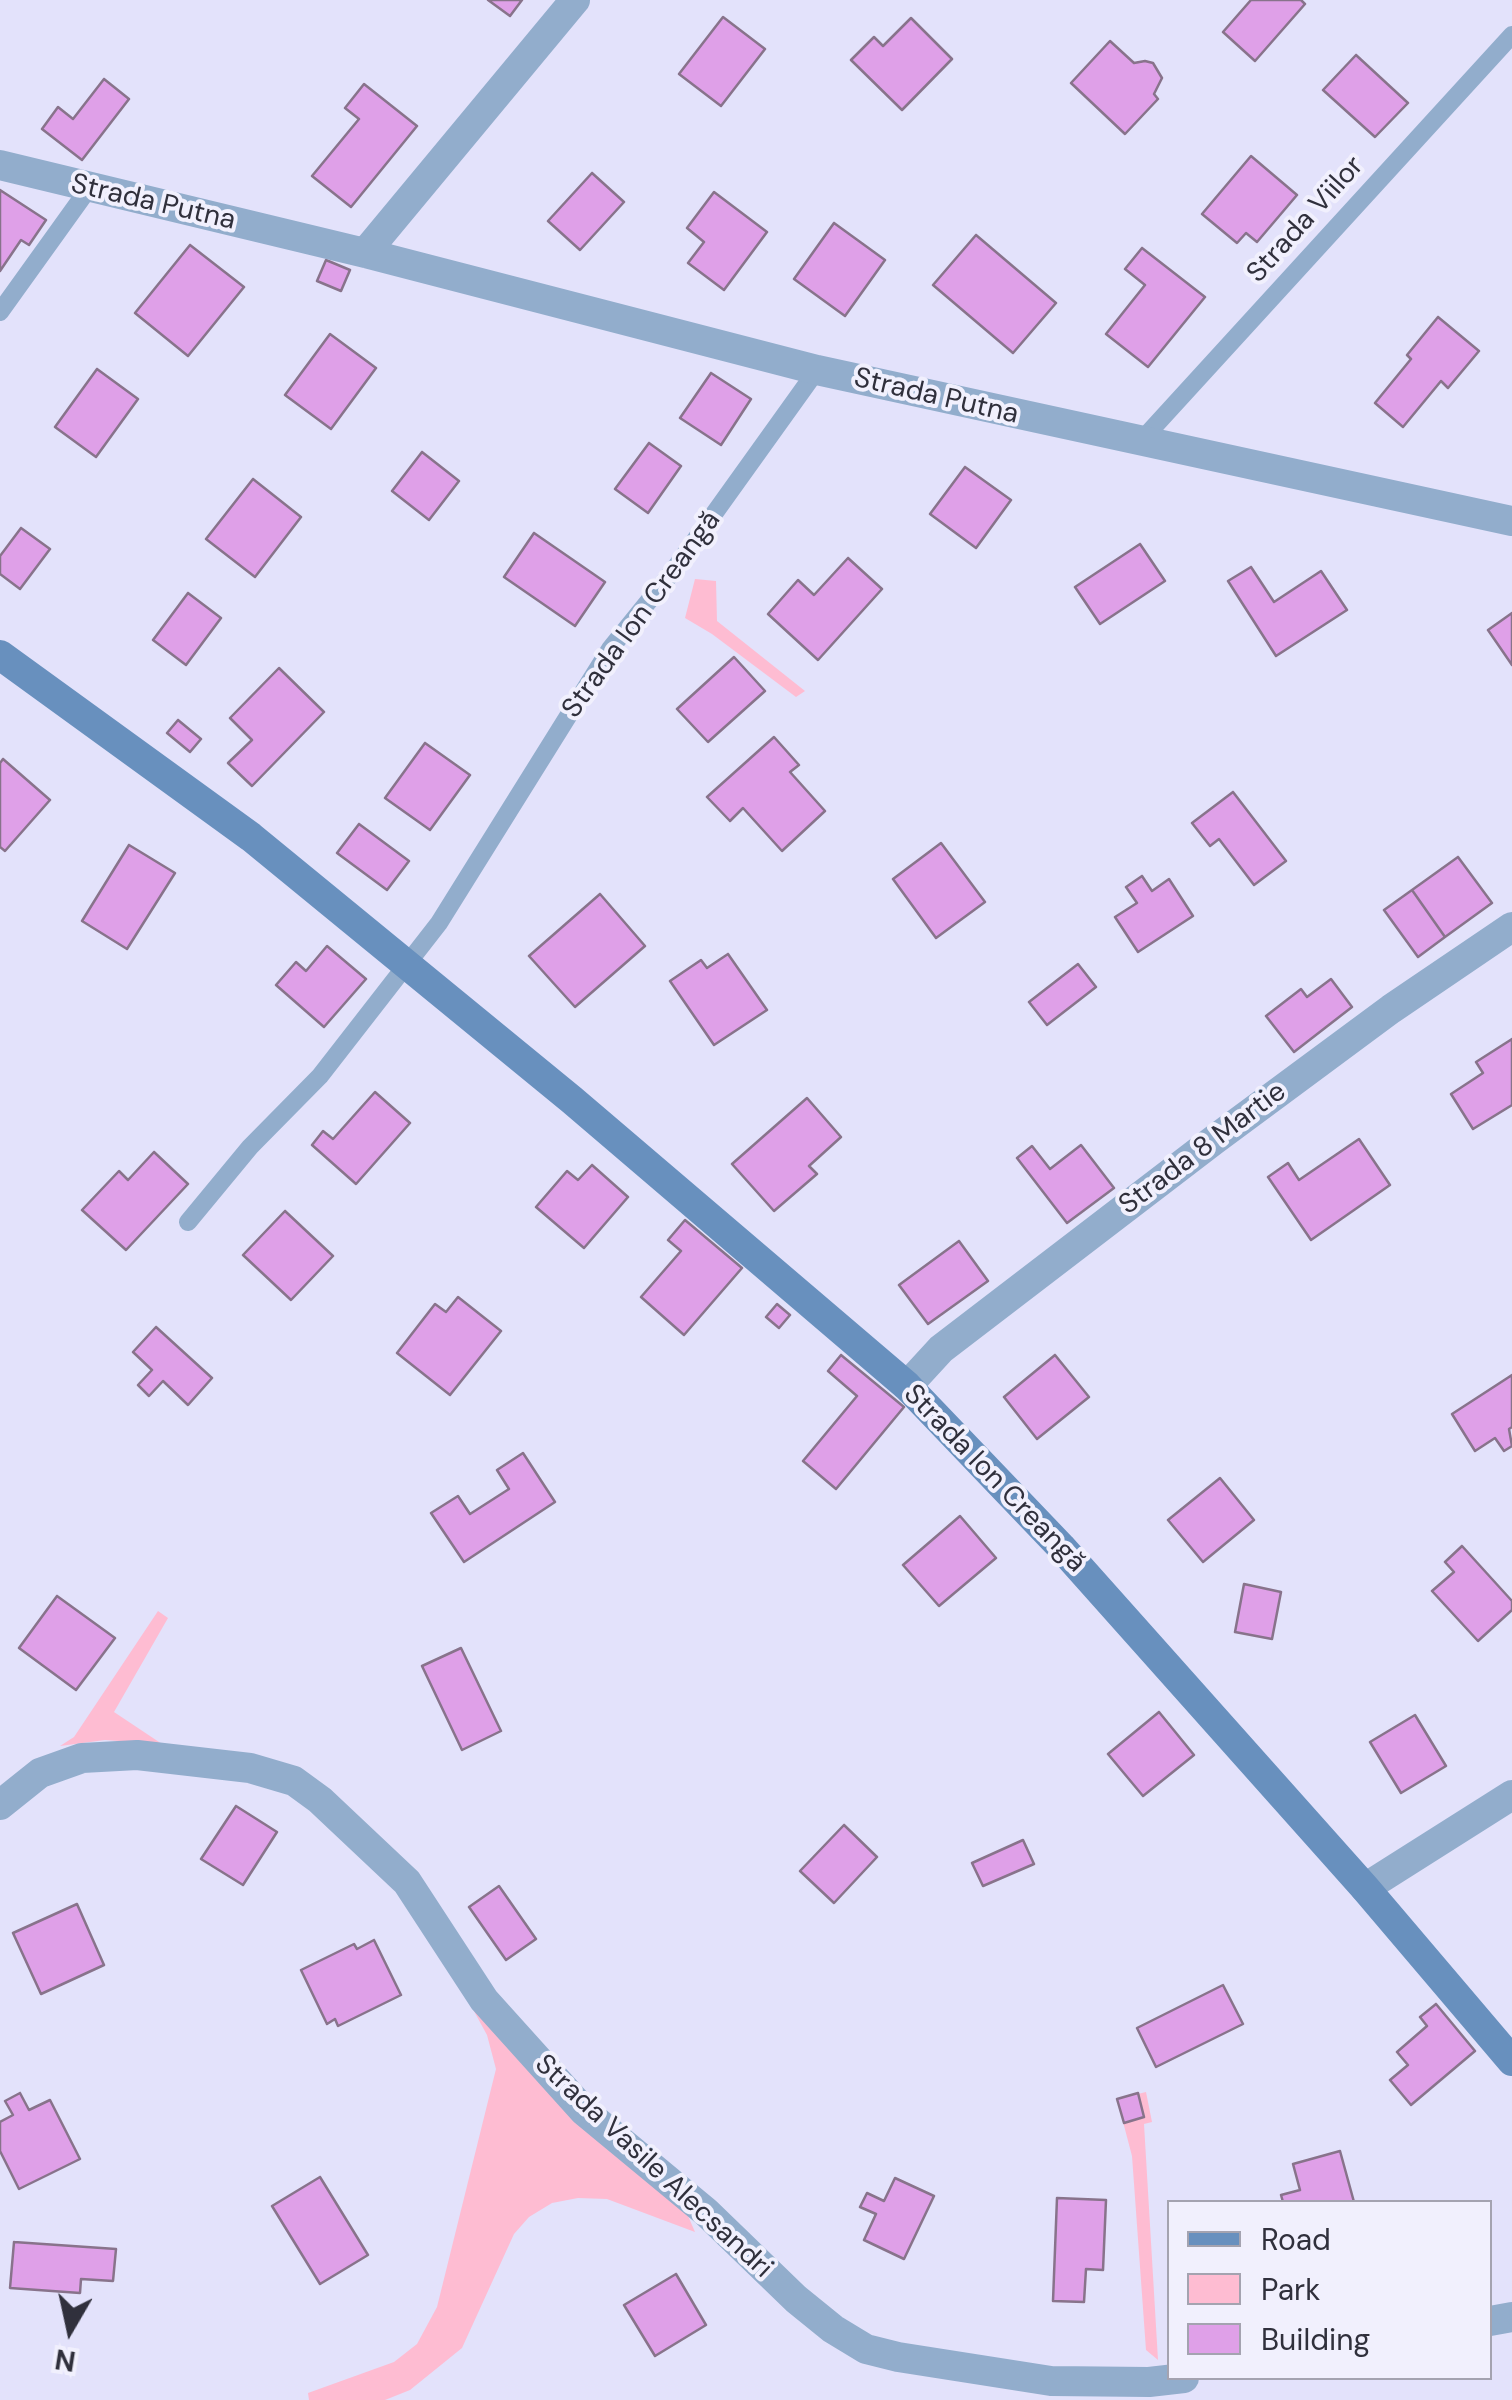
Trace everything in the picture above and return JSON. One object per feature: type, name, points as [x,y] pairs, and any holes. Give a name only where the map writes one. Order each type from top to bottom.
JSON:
[{"type":"street","points":[[364,253],[574,0]]},
{"type":"street","name":"Strada Putna","points":[[0,165],[364,253],[817,370],[1512,521]]},
{"type":"street","name":"Strada Ion Creangă","points":[[0,655],[251,838],[572,1100],[907,1386],[1061,1547],[1365,1888],[1512,2061]]},
{"type":"street","name":"Strada 8 Martie","points":[[907,1386],[941,1349],[1198,1152],[1391,1009],[1512,927]]},
{"type":"street","name":"Strada Vasile Alecsandri","points":[[0,1804],[40,1774],[82,1758],[138,1755],[250,1768],[294,1780],[407,1882],[484,2000],[584,2111],[706,2212],[796,2299],[833,2329],[866,2349],[898,2357],[1050,2382],[1170,2386]]},
{"type":"street","points":[[1365,1888],[1512,1795]]},
{"type":"lane","name":"Strada Viilor","points":[[1140,442],[1512,35]]},
{"type":"lane","points":[[0,312],[90,188]]},
{"type":"lane","name":"Strada Ion Creangă","points":[[188,1222],[250,1147],[320,1076],[408,965],[439,923],[610,649],[673,571],[817,370]]},
{"type":"green space","points":[[695,579],[716,581],[717,621],[805,691],[796,697],[685,618]]},
{"type":"green space","points":[[158,1611],[168,1618],[114,1712],[162,1744],[105,1740],[60,1746],[74,1737]]},
{"type":"green space","points":[[469,2002],[682,2202],[695,2232],[607,2199],[578,2198],[552,2203],[529,2217],[514,2234],[462,2348],[410,2390],[385,2400],[309,2400],[308,2393],[394,2362],[417,2344],[437,2307],[496,2069],[487,2035]]},
{"type":"green space","points":[[1146,2092],[1152,2122],[1144,2124],[1158,2360],[1146,2350],[1132,2156],[1117,2099]]},
{"type":"building","points":[[488,0],[522,0],[510,16]]},
{"type":"building","points":[[1251,0],[1301,0],[1305,4],[1255,61],[1223,32]]},
{"type":"building","points":[[723,17],[765,49],[721,106],[679,74]]},
{"type":"building","points":[[911,18],[952,59],[902,110],[851,60],[874,37],[883,46]]},
{"type":"building","points":[[1110,41],[1134,63],[1153,63],[1162,78],[1154,94],[1158,99],[1125,134],[1071,83]]},
{"type":"building","points":[[1356,55],[1408,103],[1375,137],[1323,90]]},
{"type":"building","points":[[104,79],[129,99],[82,160],[42,129],[58,107],[73,119]]},
{"type":"building","points":[[364,84],[417,126],[351,207],[312,176],[359,119],[345,108]]},
{"type":"building","points":[[1251,156],[1297,195],[1257,242],[1246,233],[1237,243],[1202,214]]},
{"type":"building","points":[[592,173],[624,202],[580,250],[548,221]]},
{"type":"building","points":[[0,190],[46,220],[29,245],[21,240],[0,271]]},
{"type":"building","points":[[714,192],[767,232],[724,290],[688,263],[704,242],[687,228]]},
{"type":"building","points":[[834,223],[885,260],[845,316],[794,279]]},
{"type":"building","points":[[976,235],[1056,303],[1013,353],[933,285]]},
{"type":"building","points":[[190,245],[244,287],[188,356],[135,313]]},
{"type":"building","points":[[1142,248],[1205,297],[1148,367],[1106,334],[1145,285],[1125,269]]},
{"type":"building","points":[[326,260],[350,270],[341,291],[317,281]]},
{"type":"building","points":[[1438,317],[1479,351],[1448,388],[1441,381],[1403,427],[1375,403],[1411,359],[1407,355]]},
{"type":"building","points":[[330,334],[376,368],[331,429],[285,395]]},
{"type":"building","points":[[97,369],[138,399],[96,457],[55,427]]},
{"type":"building","points":[[711,373],[751,399],[721,445],[680,418]]},
{"type":"building","points":[[649,443],[681,466],[648,513],[615,489]]},
{"type":"building","points":[[422,452],[459,481],[429,520],[392,491]]},
{"type":"building","points":[[965,467],[1011,500],[976,548],[930,514]]},
{"type":"building","points":[[253,479],[301,517],[255,577],[206,539]]},
{"type":"building","points":[[21,528],[50,549],[20,589],[0,574],[0,556]]},
{"type":"building","points":[[534,533],[605,582],[575,626],[504,577]]},
{"type":"building","points":[[1140,544],[1165,581],[1100,624],[1075,587]]},
{"type":"building","points":[[848,558],[882,589],[818,660],[768,614],[798,580],[814,595]]},
{"type":"building","points":[[1251,567],[1274,602],[1321,571],[1347,610],[1276,656],[1228,581]]},
{"type":"building","points":[[188,593],[221,618],[186,665],[153,640]]},
{"type":"building","points":[[1512,613],[1512,665],[1488,630]]},
{"type":"building","points":[[734,657],[765,691],[708,742],[677,709]]},
{"type":"building","points":[[279,668],[324,712],[252,786],[228,763],[252,740],[230,718]]},
{"type":"building","points":[[178,720],[201,739],[190,752],[167,733]]},
{"type":"building","points":[[774,737],[799,765],[790,772],[825,811],[782,851],[743,808],[730,821],[707,797]]},
{"type":"building","points":[[425,743],[470,775],[430,830],[385,798]]},
{"type":"building","points":[[3,759],[50,800],[5,851],[0,847]]},
{"type":"building","points":[[1233,792],[1286,861],[1254,885],[1219,839],[1210,846],[1192,823]]},
{"type":"building","points":[[359,824],[409,861],[387,890],[337,853]]},
{"type":"building","points":[[941,843],[985,902],[936,938],[893,879]]},
{"type":"building","points":[[129,845],[175,873],[127,949],[82,921]]},
{"type":"building","points":[[1458,857],[1492,903],[1445,937],[1412,890]]},
{"type":"building","points":[[1142,876],[1152,891],[1169,879],[1193,916],[1138,952],[1115,917],[1137,903],[1126,887]]},
{"type":"building","points":[[1412,890],[1445,937],[1418,957],[1384,910]]},
{"type":"building","points":[[600,894],[645,946],[575,1007],[529,956]]},
{"type":"building","points":[[327,946],[366,979],[324,1027],[276,985],[296,962],[306,971]]},
{"type":"building","points":[[728,954],[767,1010],[714,1045],[670,981],[701,960],[707,968]]},
{"type":"building","points":[[1078,964],[1096,987],[1047,1025],[1029,1002]]},
{"type":"building","points":[[1331,979],[1352,1007],[1294,1052],[1266,1016],[1301,989],[1307,997]]},
{"type":"building","points":[[1512,1039],[1512,1105],[1473,1129],[1451,1094],[1483,1073],[1476,1062]]},
{"type":"building","points":[[375,1092],[410,1123],[356,1184],[312,1145],[323,1131],[333,1139]]},
{"type":"building","points":[[807,1098],[841,1137],[809,1166],[817,1174],[774,1211],[732,1164]]},
{"type":"building","points":[[1359,1139],[1390,1185],[1311,1240],[1268,1177],[1288,1163],[1299,1180]]},
{"type":"building","points":[[1081,1145],[1114,1188],[1067,1223],[1017,1158],[1032,1146],[1050,1169]]},
{"type":"building","points":[[154,1152],[188,1184],[126,1250],[82,1210],[119,1171],[128,1180]]},
{"type":"building","points":[[592,1165],[628,1197],[584,1248],[536,1207],[567,1171],[578,1180]]},
{"type":"building","points":[[285,1211],[333,1256],[291,1300],[243,1255]]},
{"type":"building","points":[[685,1220],[742,1268],[684,1335],[641,1297],[681,1251],[668,1240]]},
{"type":"building","points":[[959,1241],[988,1281],[928,1324],[899,1285]]},
{"type":"building","points":[[458,1297],[501,1331],[450,1395],[397,1353],[435,1304],[446,1312]]},
{"type":"building","points":[[777,1304],[790,1315],[779,1328],[766,1317]]},
{"type":"building","points":[[156,1327],[212,1378],[188,1405],[163,1381],[149,1396],[138,1385],[152,1370],[133,1352]]},
{"type":"building","points":[[841,1355],[904,1407],[836,1489],[803,1461],[857,1396],[828,1371]]},
{"type":"building","points":[[1055,1355],[1089,1397],[1037,1439],[1004,1397]]},
{"type":"building","points":[[1512,1375],[1512,1446],[1504,1451],[1495,1438],[1475,1451],[1452,1414]]},
{"type":"building","points":[[523,1453],[555,1502],[464,1562],[431,1513],[458,1496],[470,1514],[509,1489],[497,1470]]},
{"type":"building","points":[[1220,1478],[1254,1520],[1203,1562],[1168,1520]]},
{"type":"building","points":[[960,1516],[996,1558],[939,1606],[903,1565]]},
{"type":"building","points":[[1462,1546],[1512,1601],[1512,1610],[1478,1641],[1432,1591],[1454,1572],[1445,1562]]},
{"type":"building","points":[[1244,1584],[1281,1592],[1272,1639],[1235,1632]]},
{"type":"building","points":[[57,1596],[115,1638],[76,1690],[19,1648]]},
{"type":"building","points":[[461,1648],[501,1731],[462,1750],[422,1666]]},
{"type":"building","points":[[1159,1712],[1194,1755],[1143,1796],[1108,1754]]},
{"type":"building","points":[[1415,1715],[1446,1766],[1401,1793],[1370,1742]]},
{"type":"building","points":[[236,1806],[277,1832],[243,1885],[201,1859]]},
{"type":"building","points":[[844,1825],[877,1857],[834,1903],[800,1871]]},
{"type":"building","points":[[1023,1840],[1034,1864],[983,1886],[972,1863]]},
{"type":"building","points":[[499,1886],[536,1939],[506,1960],[469,1907]]},
{"type":"building","points":[[77,1904],[104,1965],[41,1994],[13,1933]]},
{"type":"building","points":[[374,1940],[401,1995],[338,2026],[335,2019],[327,2024],[301,1970],[354,1944],[357,1949]]},
{"type":"building","points":[[1223,1985],[1243,2024],[1156,2067],[1137,2028]]},
{"type":"building","points":[[1436,2004],[1475,2051],[1411,2105],[1390,2080],[1408,2065],[1397,2052],[1427,2026],[1420,2017]]},
{"type":"building","points":[[20,2093],[29,2110],[50,2100],[80,2159],[19,2189],[0,2151],[0,2122],[13,2115],[5,2101]]},
{"type":"building","points":[[1138,2093],[1144,2117],[1124,2123],[1117,2099]]},
{"type":"building","points":[[1340,2151],[1353,2200],[1282,2200],[1281,2195],[1300,2190],[1293,2164]]},
{"type":"building","points":[[320,2177],[368,2255],[320,2284],[272,2206]]},
{"type":"building","points":[[895,2178],[934,2196],[904,2259],[864,2240],[876,2214],[860,2207],[867,2193],[884,2201]]},
{"type":"building","points":[[1057,2198],[1106,2200],[1103,2270],[1086,2269],[1084,2302],[1053,2301]]},
{"type":"building","points":[[14,2242],[116,2249],[113,2281],[81,2279],[80,2293],[10,2288]]},
{"type":"building","points":[[676,2274],[706,2325],[655,2356],[624,2305]]}]
